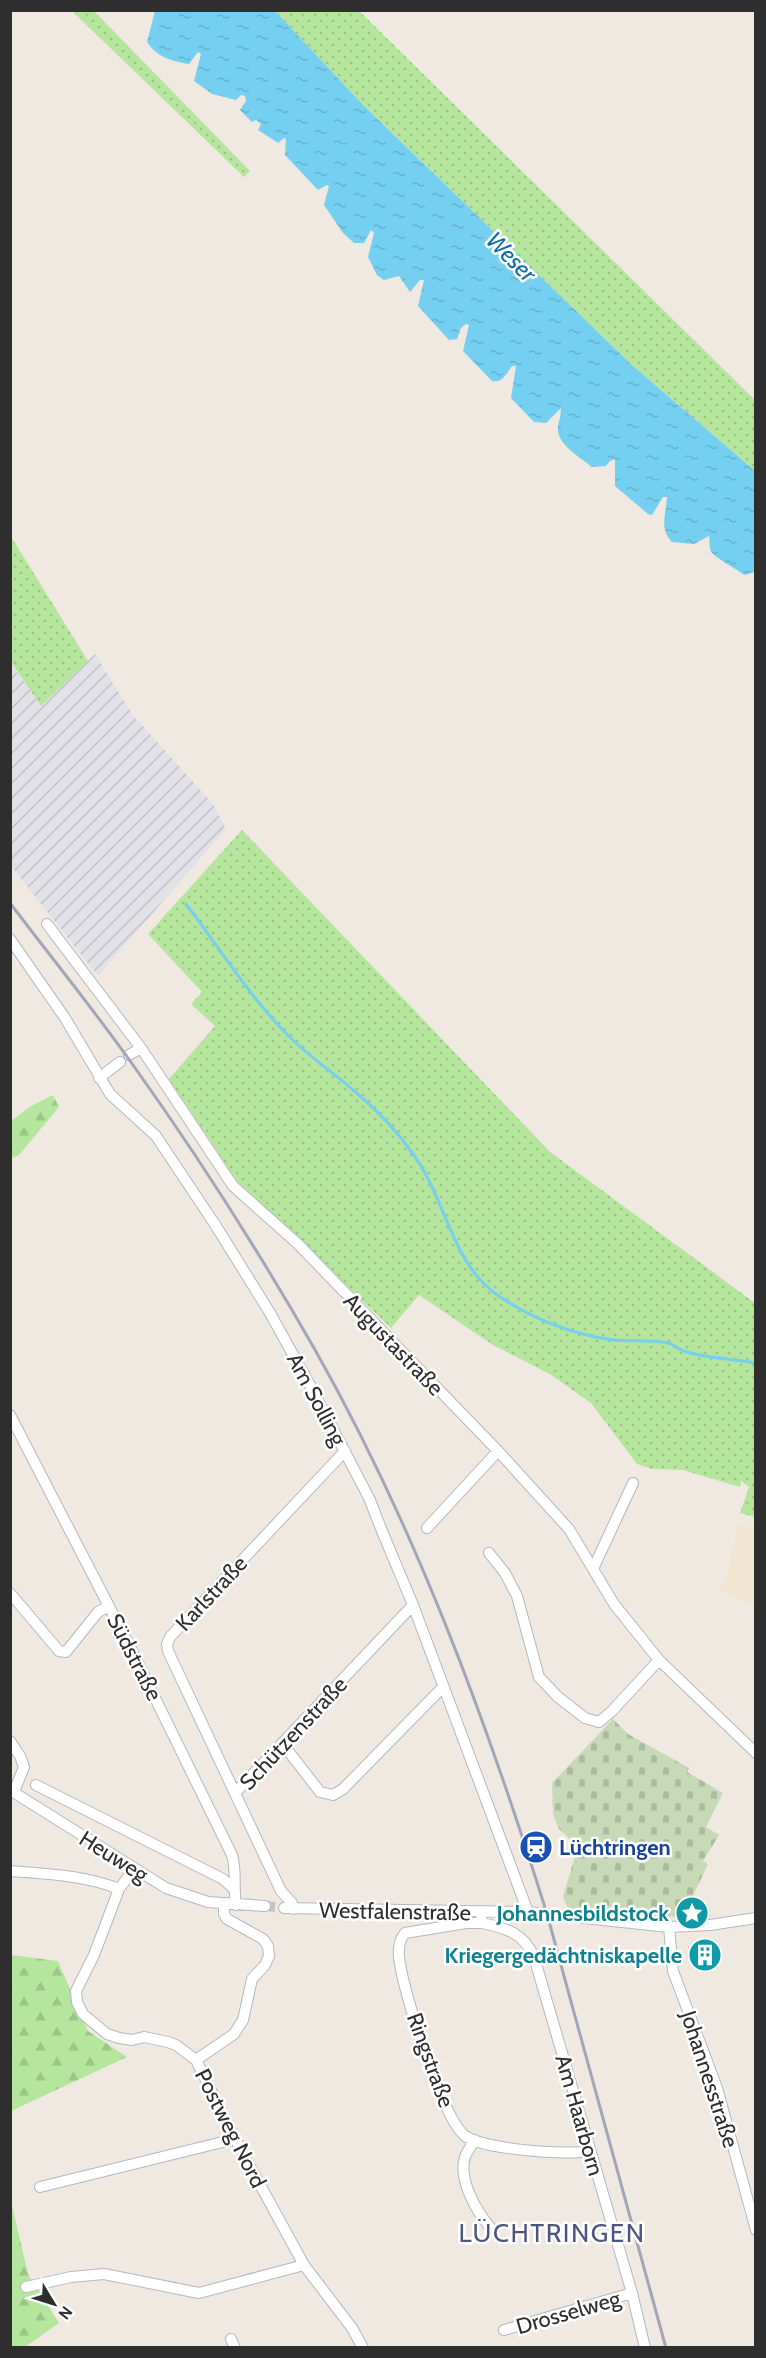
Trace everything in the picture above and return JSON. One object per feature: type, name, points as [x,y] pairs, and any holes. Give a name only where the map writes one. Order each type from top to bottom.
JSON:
[{"type":"street","name":"Augustastraße","points":[[47,924],[141,1048],[233,1186],[298,1244],[498,1451],[569,1529],[614,1604],[659,1660],[756,1753]]},
{"type":"street","name":"Am Solling","points":[[10,939],[65,1018],[110,1094],[156,1136],[216,1226],[270,1313],[345,1451],[369,1498],[412,1605],[528,1912]]},
{"type":"street","points":[[129,1055],[141,1048]]},
{"type":"street","points":[[99,1078],[120,1062]]},
{"type":"street","name":"Südstraße","points":[[10,1415],[109,1606],[232,1856],[236,1872],[233,1888],[236,1905]]},
{"type":"street","name":"Karlstraße","points":[[235,1793],[168,1651],[167,1644],[170,1637],[345,1451]]},
{"type":"street","points":[[427,1528],[498,1451]]},
{"type":"street","points":[[593,1569],[633,1483]]},
{"type":"street","points":[[489,1553],[505,1573],[517,1596],[539,1677],[558,1697],[585,1718],[599,1722],[659,1660]]},
{"type":"street","points":[[10,1593],[60,1651],[66,1652],[98,1612],[109,1606]]},
{"type":"street","name":"Schützenstraße","points":[[289,1908],[292,1903],[281,1890],[235,1793],[412,1605]]},
{"type":"street","points":[[282,1743],[320,1792],[333,1795],[343,1789],[443,1687]]},
{"type":"street","points":[[10,1741],[24,1767],[12,1791]]},
{"type":"street","name":"Heuweg","points":[[36,1785],[223,1880],[233,1888]]},
{"type":"street","name":"Heuweg","points":[[12,1791],[166,1888],[197,1899],[224,1904]]},
{"type":"street","name":"Postweg Nord","points":[[134,1869],[119,1888],[94,1955],[76,1991],[77,2002],[83,2014],[107,2034],[132,2040],[144,2037],[168,2042],[176,2045],[196,2060],[235,2139],[304,2265],[352,2328],[363,2348]]},
{"type":"street","points":[[10,1870],[80,1877],[119,1888]]},
{"type":"street","points":[[196,2060],[234,2034],[243,2020],[252,1979],[265,1965],[269,1956],[268,1946],[263,1939],[227,1919],[224,1914],[224,1904],[265,1906]]},
{"type":"street","name":"Westfalenstraße","points":[[289,1908],[481,1917],[528,1912],[669,1928],[756,1918]]},
{"type":"street","name":"Ringstraße","points":[[481,1917],[405,1933],[400,1945],[399,1962],[406,1990],[427,2056],[453,2121],[463,2134],[475,2140],[503,2147],[552,2153],[574,2154],[590,2151]]},
{"type":"street","name":"Am Haarborn","points":[[481,1917],[512,1932],[528,1944],[632,2293],[645,2348]]},
{"type":"street","name":"Johannesstraße","points":[[669,1928],[673,1971],[717,2088],[756,2230]]},
{"type":"street","points":[[40,2187],[235,2139]]},
{"type":"street","points":[[475,2140],[465,2157],[464,2171],[479,2214],[490,2227]]},
{"type":"street","points":[[26,2287],[71,2277],[104,2274],[199,2293],[304,2265]]},
{"type":"street","name":"Drosselweg","points":[[504,2330],[632,2293]]},
{"type":"shaded area","points":[[95,654],[132,714],[213,804],[226,829],[98,976],[11,866],[10,662],[41,706]]},
{"type":"shaded area","points":[[739,1524],[755,1528],[755,1607],[720,1590],[727,1576]]},
{"type":"green space","points":[[72,11],[94,11],[250,171],[244,177]]},
{"type":"green space","points":[[275,11],[359,11],[755,400],[755,471],[633,366],[365,107]]},
{"type":"green space","points":[[10,535],[88,661],[41,706],[11,662]]},
{"type":"green space","points":[[242,830],[550,1152],[755,1303],[755,1517],[740,1513],[749,1487],[741,1481],[740,1487],[683,1470],[652,1469],[637,1464],[591,1403],[550,1374],[493,1345],[419,1295],[391,1328],[237,1181],[169,1079],[215,1026],[191,1004],[202,992],[148,934]]},
{"type":"green space","points":[[53,1095],[59,1107],[19,1155],[11,1158],[11,1121],[31,1106]]},
{"type":"green space","points":[[613,1719],[628,1734],[689,1768],[687,1772],[723,1793],[706,1827],[719,1835],[703,1861],[708,1864],[683,1917],[577,1914],[567,1907],[563,1896],[578,1847],[559,1829],[553,1814],[552,1783]]},
{"type":"green space","points":[[11,1955],[58,1961],[88,2031],[127,2057],[11,2111]]},
{"type":"green space","points":[[10,2197],[28,2274],[59,2323],[25,2347],[11,2347]]},
{"type":"water","name":"Weser","points":[[155,11],[275,11],[365,107],[633,366],[755,471],[755,572],[744,575],[713,554],[710,549],[709,536],[694,544],[672,542],[664,526],[667,497],[663,497],[652,515],[648,514],[615,486],[615,459],[606,466],[592,467],[575,454],[558,433],[561,408],[546,423],[534,422],[511,398],[516,366],[512,366],[502,379],[492,381],[463,351],[469,325],[466,324],[461,328],[457,339],[449,340],[418,306],[424,280],[420,280],[410,292],[399,276],[384,280],[377,275],[368,257],[374,233],[371,230],[364,243],[354,243],[343,233],[324,205],[329,186],[318,190],[285,155],[286,139],[278,143],[258,130],[261,124],[256,120],[252,122],[240,110],[246,101],[245,96],[241,95],[236,100],[212,94],[194,81],[201,54],[198,52],[189,64],[166,58],[151,47],[147,42]]},
{"type":"waterway","points":[[186,904],[252,994],[281,1028],[371,1106],[405,1143],[429,1180],[460,1250],[481,1281],[496,1294],[537,1318],[583,1334],[614,1340],[661,1342],[710,1357],[756,1363]]},
{"type":"tunnel","points":[[265,1906],[284,1908]]},
{"type":"railway","points":[[10,903],[118,1044],[227,1204],[314,1348],[351,1415],[416,1554],[473,1696],[547,1914],[666,2348]]},
{"type":"place","name":"Lüchtringen","points":[[536,1847]]},
{"type":"place","name":"Johannesbildstock","points":[[692,1913]]},
{"type":"place","name":"Kriegergedächtniskapelle","points":[[705,1955]]},
{"type":"district","name":"LÜCHTRINGEN","points":[[552,2233]]}]
